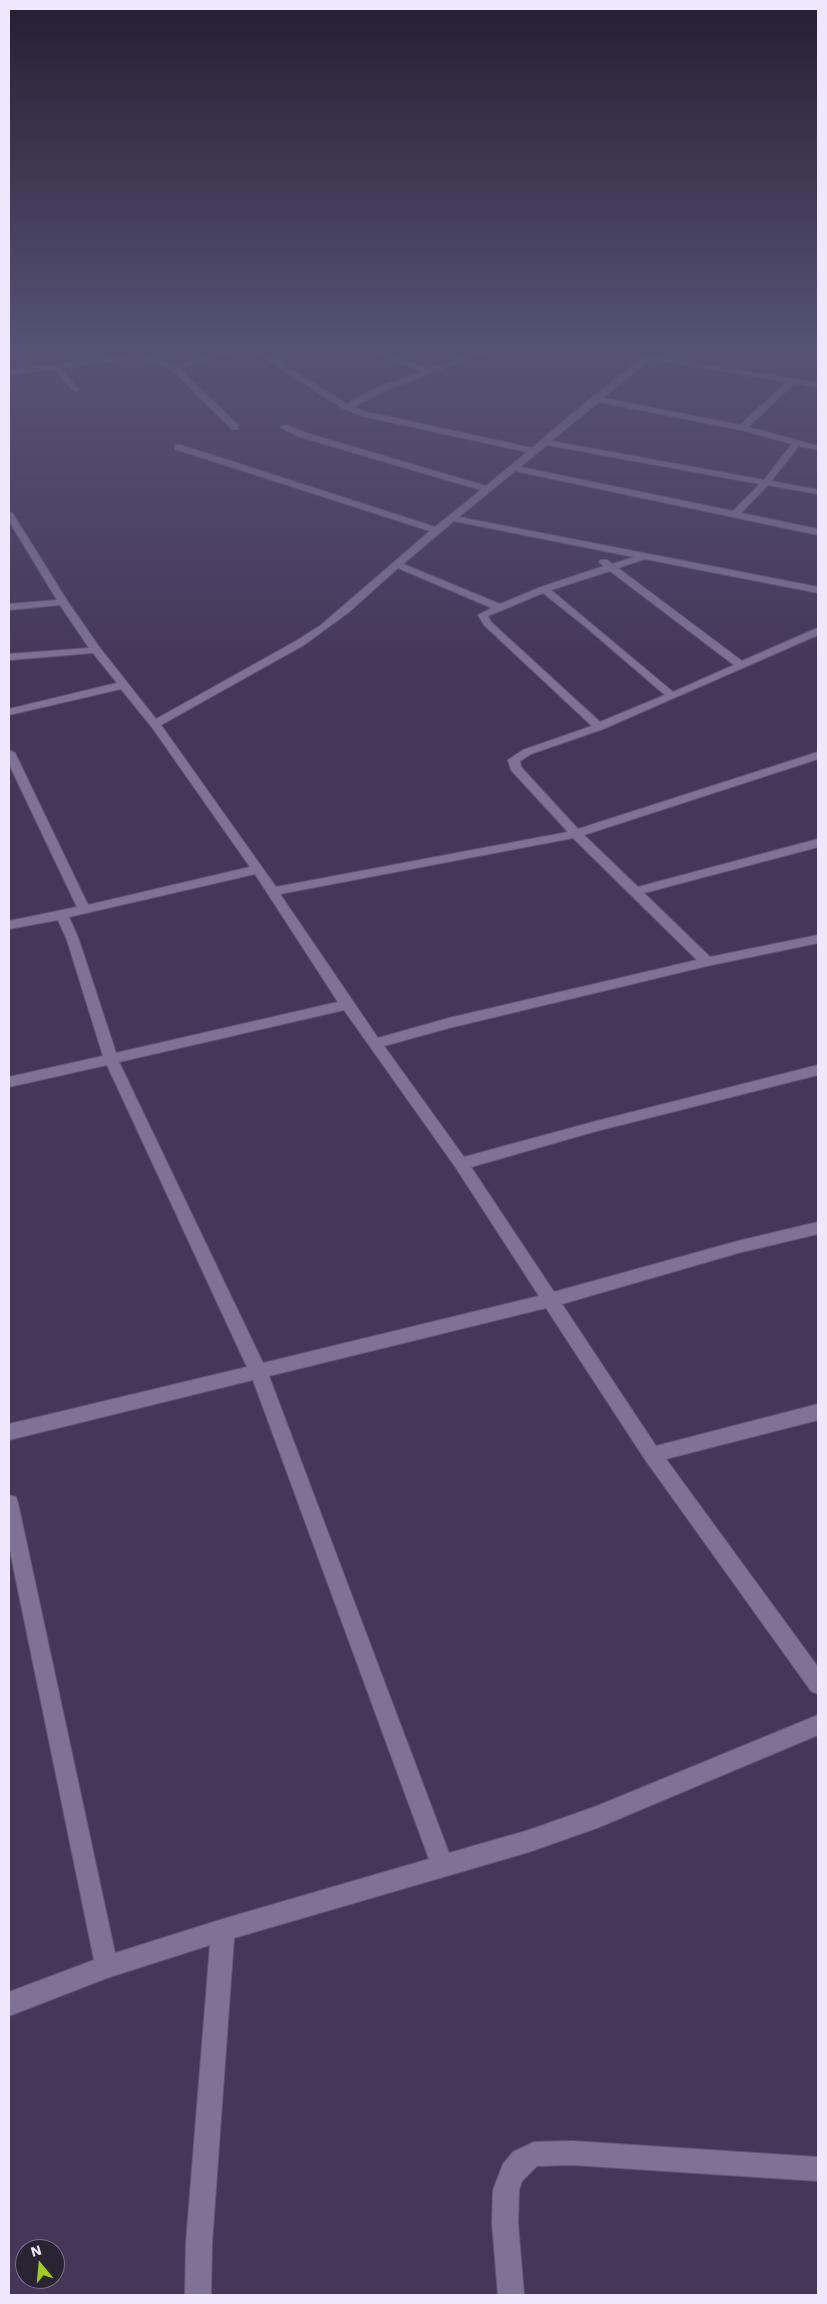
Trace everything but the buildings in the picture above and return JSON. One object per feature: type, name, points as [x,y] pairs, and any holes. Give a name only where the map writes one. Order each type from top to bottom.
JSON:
[{"type":"street","points":[[211,458],[436,530]]},
{"type":"street","points":[[380,458],[486,489]]},
{"type":"street","points":[[155,724],[308,637],[346,610],[396,564],[525,458]]},
{"type":"street","points":[[631,458],[818,492]]},
{"type":"street","points":[[735,514],[766,482],[785,458]]},
{"type":"street","points":[[513,468],[818,532]]},
{"type":"street","points":[[9,514],[63,602],[96,650],[155,724],[258,869],[347,1004],[377,1043],[461,1164],[652,1455],[818,1683]]},
{"type":"street","points":[[452,518],[818,590]]},
{"type":"street","points":[[584,545],[610,568],[741,665]]},
{"type":"street","points":[[599,727],[485,620],[483,616],[498,607],[544,589],[644,556]]},
{"type":"street","points":[[396,564],[498,607]]},
{"type":"street","points":[[544,589],[672,696]]},
{"type":"street","points":[[9,607],[63,602]]},
{"type":"street","points":[[707,962],[576,834],[515,768],[514,760],[527,752],[599,727],[818,631]]},
{"type":"street","points":[[9,657],[96,650]]},
{"type":"street","points":[[9,712],[123,685]]},
{"type":"street","points":[[9,753],[84,909]]},
{"type":"street","points":[[273,892],[576,834],[818,755]]},
{"type":"street","points":[[635,892],[818,844]]},
{"type":"street","points":[[9,925],[62,915],[258,869]]},
{"type":"street","points":[[62,915],[73,940],[110,1057],[258,1372],[442,1865]]},
{"type":"street","points":[[377,1043],[449,1023],[707,962],[818,939]]},
{"type":"street","points":[[9,1082],[110,1057],[347,1004]]},
{"type":"street","points":[[461,1164],[593,1127],[818,1070]]},
{"type":"street","points":[[9,1432],[551,1300],[738,1247],[818,1228]]},
{"type":"street","points":[[652,1455],[818,1412]]},
{"type":"street","points":[[9,1503],[107,1967]]},
{"type":"street","points":[[9,2004],[107,1967],[223,1930],[529,1841],[597,1817],[818,1725]]},
{"type":"street","points":[[198,2295],[198,2243],[223,1930]]},
{"type":"street","points":[[511,2295],[505,2223],[506,2190],[512,2172],[522,2161],[534,2154],[572,2153],[818,2169]]}]
